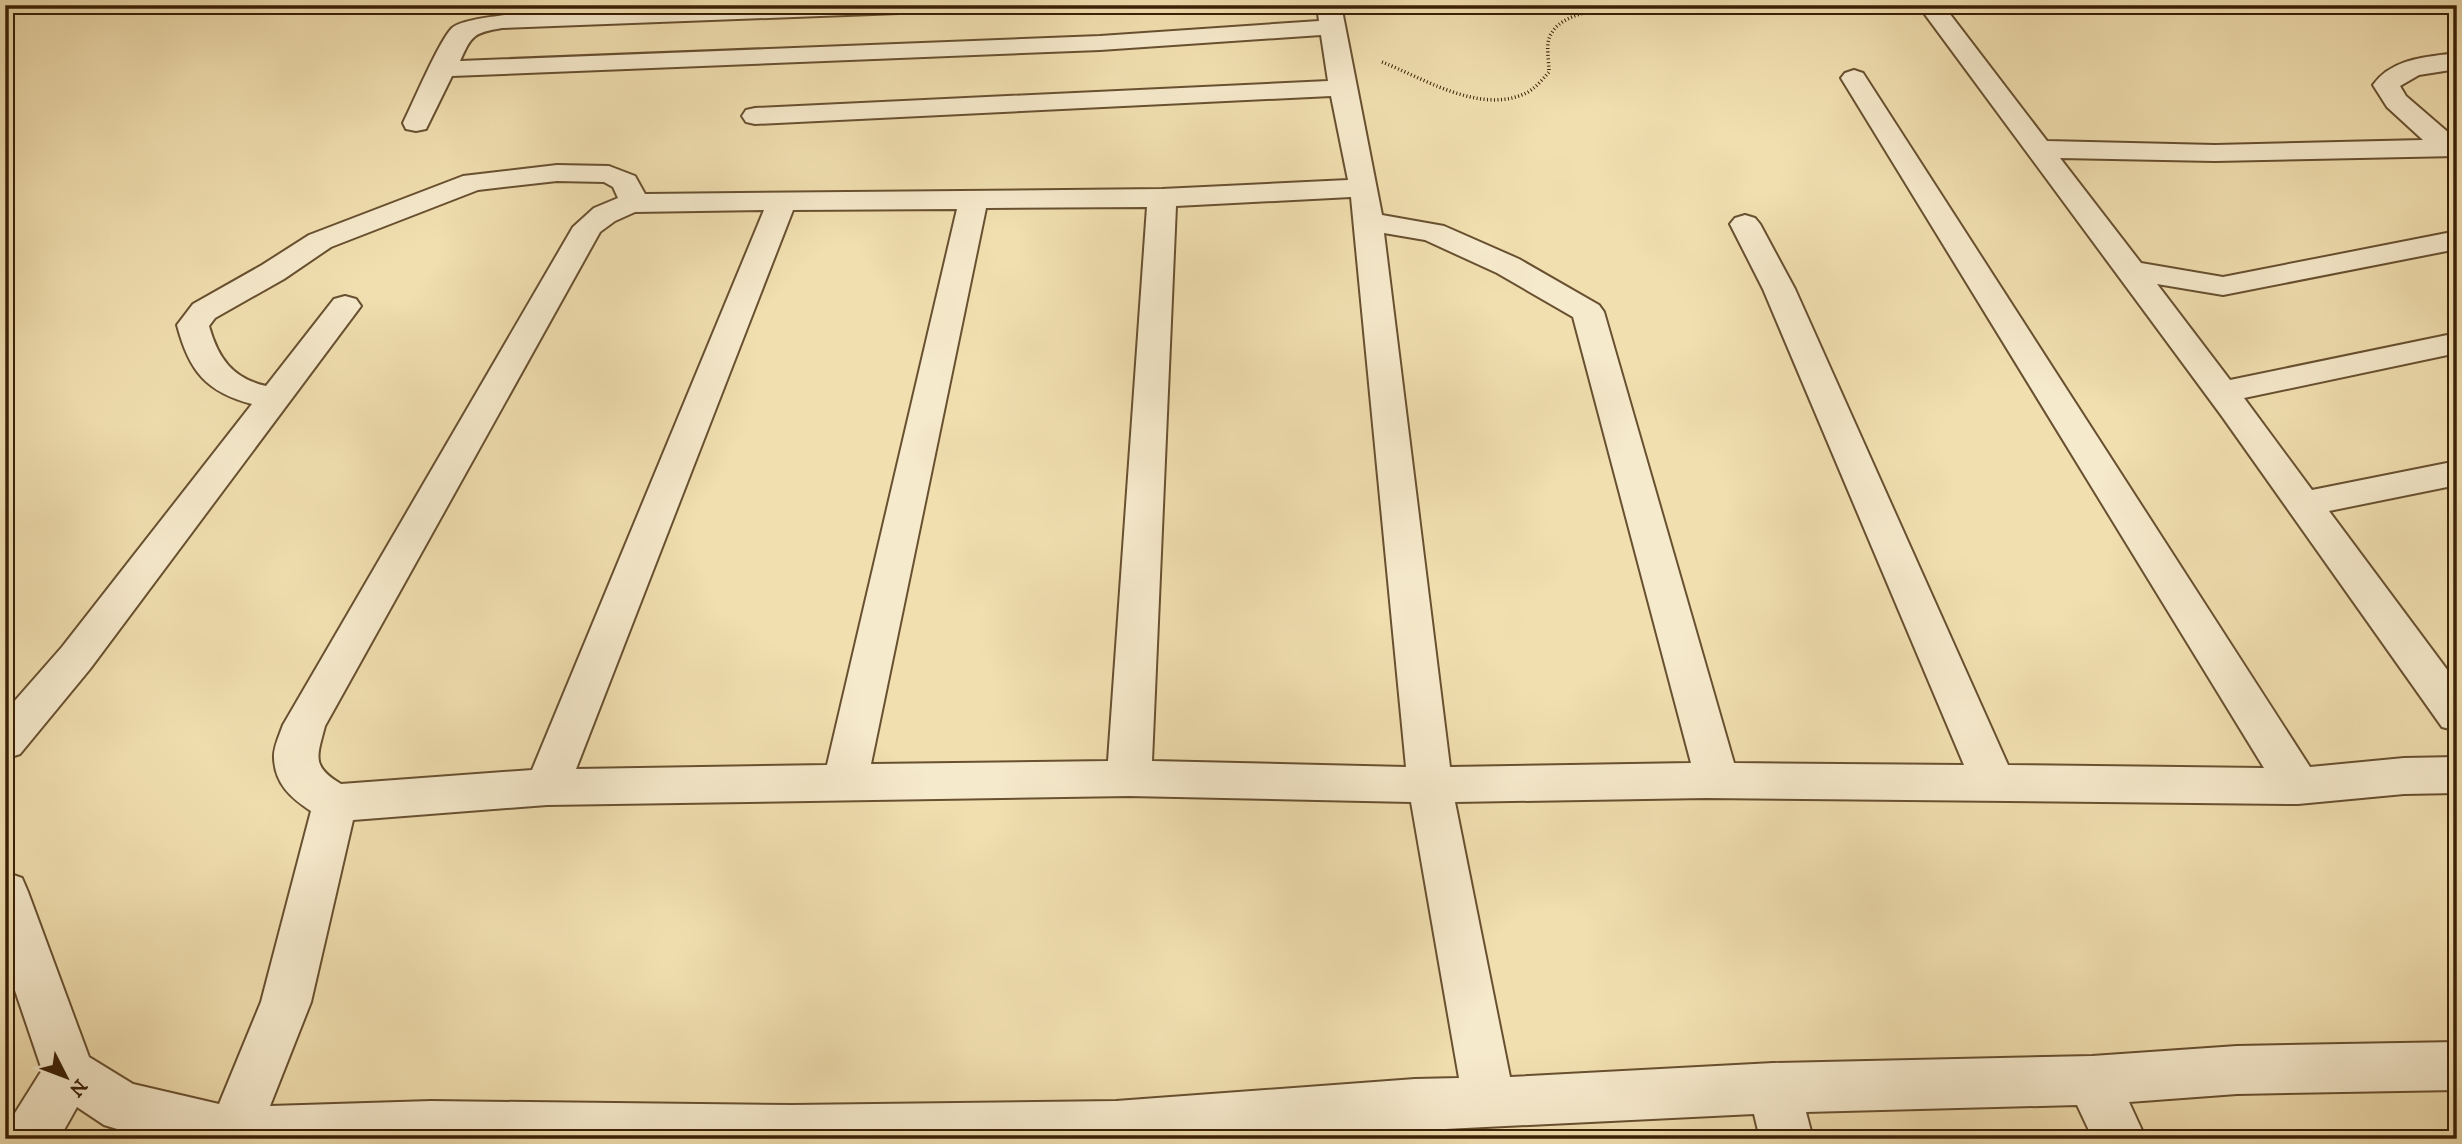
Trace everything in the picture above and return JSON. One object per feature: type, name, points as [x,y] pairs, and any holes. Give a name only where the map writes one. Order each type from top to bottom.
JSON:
[{"type":"street","points":[[416,123],[460,34],[471,26],[488,22],[925,5]]},
{"type":"street","points":[[1930,5],[2222,392],[2457,715]]},
{"type":"street","points":[[443,69],[1100,43],[1333,26],[1342,88],[1366,205],[1430,785],[1489,1103]]},
{"type":"street","points":[[2452,148],[2396,101],[2386,85],[2395,75],[2410,68],[2457,61]]},
{"type":"street","points":[[1854,78],[2298,786]]},
{"type":"street","points":[[755,116],[1342,88]]},
{"type":"street","points":[[2040,149],[2215,153],[2452,148]]},
{"type":"street","points":[[275,398],[244,392],[225,383],[207,366],[198,348],[193,325],[204,311],[220,300],[267,275],[312,246],[359,224],[461,185],[492,178],[568,173],[609,174],[625,182],[635,203]]},
{"type":"street","points":[[1717,780],[1588,312],[1507,266],[1366,205],[1161,198],[973,202],[635,203],[616,207],[601,215],[588,227],[304,726],[295,757],[304,784],[335,803],[547,787],[1129,778],[1430,785],[1717,780],[2298,786],[2404,776],[2457,775]]},
{"type":"street","points":[[1129,778],[1161,198]]},
{"type":"street","points":[[547,787],[782,202]]},
{"type":"street","points":[[845,784],[973,202]]},
{"type":"street","points":[[1745,224],[1779,289],[1994,783]]},
{"type":"street","points":[[2132,271],[2223,286],[2457,240]]},
{"type":"street","points":[[5,741],[76,657],[345,306]]},
{"type":"street","points":[[2222,392],[2457,343]]},
{"type":"street","points":[[2303,504],[2457,473]]},
{"type":"street","points":[[233,1133],[286,1002],[335,803]]},
{"type":"street","points":[[5,892],[69,1073],[122,1107],[233,1133],[1116,1133],[1418,1121],[1489,1103],[1773,1088],[2092,1080],[2237,1070],[2457,1066]]},
{"type":"street","points":[[29,1139],[69,1073]]},
{"type":"street","points":[[2092,1080],[2120,1139]]},
{"type":"street","points":[[1773,1088],[1787,1139]]},
{"type":"path","points":[[1333,26],[1392,66],[1447,89],[1479,97],[1507,98],[1524,94],[1536,87],[1549,72],[1548,40],[1554,27],[1577,16],[1625,5]]}]
